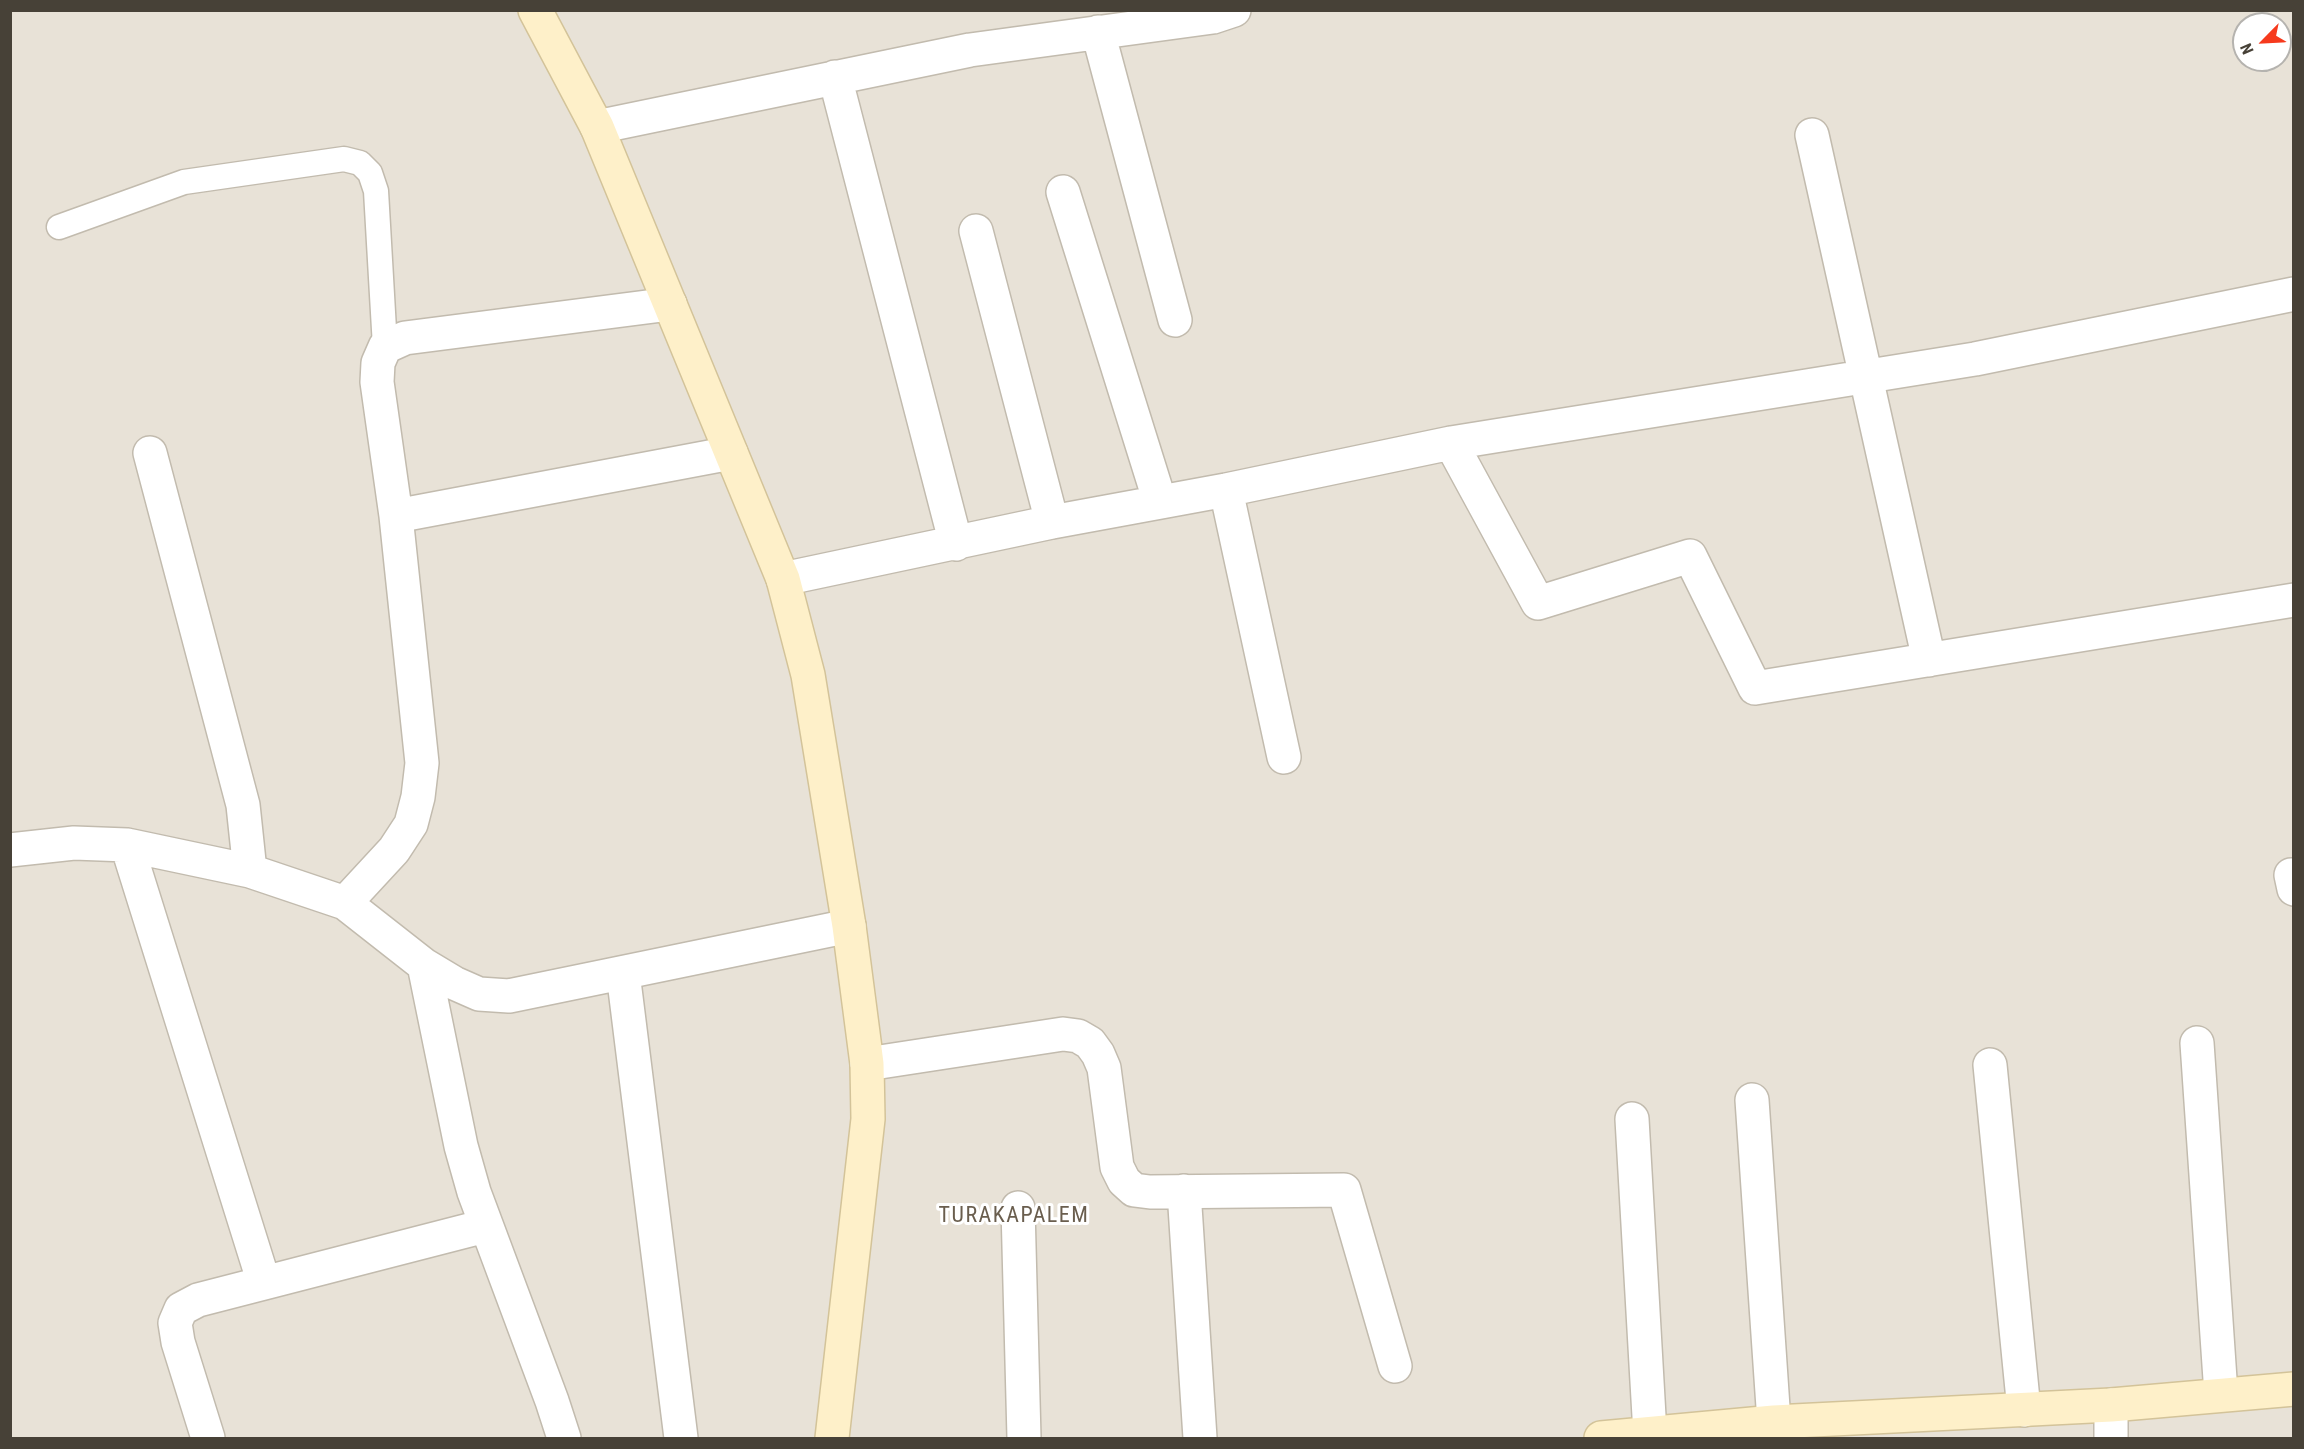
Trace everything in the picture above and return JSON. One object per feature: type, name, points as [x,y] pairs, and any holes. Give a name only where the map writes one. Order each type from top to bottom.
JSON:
[{"type":"main road","points":[[536,10],[597,127],[783,579],[808,675],[849,926],[867,1064],[868,1119],[832,1438]]},
{"type":"main road","points":[[1601,1438],[1774,1422],[2110,1405],[2294,1389]]},
{"type":"street","points":[[597,127],[970,50],[1213,17],[1234,10]]},
{"type":"street","points":[[1098,32],[1175,320]]},
{"type":"street","points":[[835,77],[956,544]]},
{"type":"street","points":[[1812,135],[1929,660]]},
{"type":"street","points":[[1063,192],[1160,502]]},
{"type":"street","points":[[976,231],[1052,522]]},
{"type":"street","points":[[783,579],[1052,522],[1226,490],[1451,443],[1975,359],[2294,294]]},
{"type":"street","points":[[345,903],[394,850],[411,824],[418,797],[422,763],[396,516],[377,382],[378,363],[385,347],[405,338],[670,303]]},
{"type":"street","points":[[1451,443],[1538,603],[1690,556],[1755,688],[2294,600]]},
{"type":"street","points":[[150,453],[243,805],[250,872]]},
{"type":"street","points":[[396,516],[731,453]]},
{"type":"street","points":[[1226,490],[1284,757]]},
{"type":"street","points":[[10,850],[75,843],[127,845],[250,872],[345,903],[424,965],[454,984],[479,994],[509,996],[849,926]]},
{"type":"street","points":[[127,845],[264,1283]]},
{"type":"street","points":[[2294,875],[2291,875],[2294,889]]},
{"type":"street","points":[[424,965],[461,1146],[485,1226],[564,1438]]},
{"type":"street","points":[[623,973],[681,1438]]},
{"type":"street","points":[[867,1064],[1063,1034],[1078,1036],[1090,1043],[1104,1068],[1117,1167],[1124,1181],[1134,1190],[1150,1192],[1344,1190],[1395,1366]]},
{"type":"street","points":[[2197,1042],[2221,1394]]},
{"type":"street","points":[[1990,1065],[2024,1410]]},
{"type":"street","points":[[1752,1100],[1774,1422]]},
{"type":"street","points":[[1632,1119],[1650,1434]]},
{"type":"street","points":[[1184,1191],[1200,1438]]},
{"type":"street","points":[[1018,1208],[1024,1438]]},
{"type":"street","points":[[208,1438],[178,1342],[175,1323],[181,1310],[198,1300],[485,1226]]},
{"type":"street","points":[[2110,1405],[2111,1438]]},
{"type":"lane","points":[[59,227],[184,182],[344,159],[360,163],[370,173],[376,191],[385,347]]},
{"type":"shaded area","points":[[11,11],[2293,11],[2293,1438],[11,1438]]},
{"type":"district","name":"TURAKAPALEM","points":[[1014,1216]]}]
